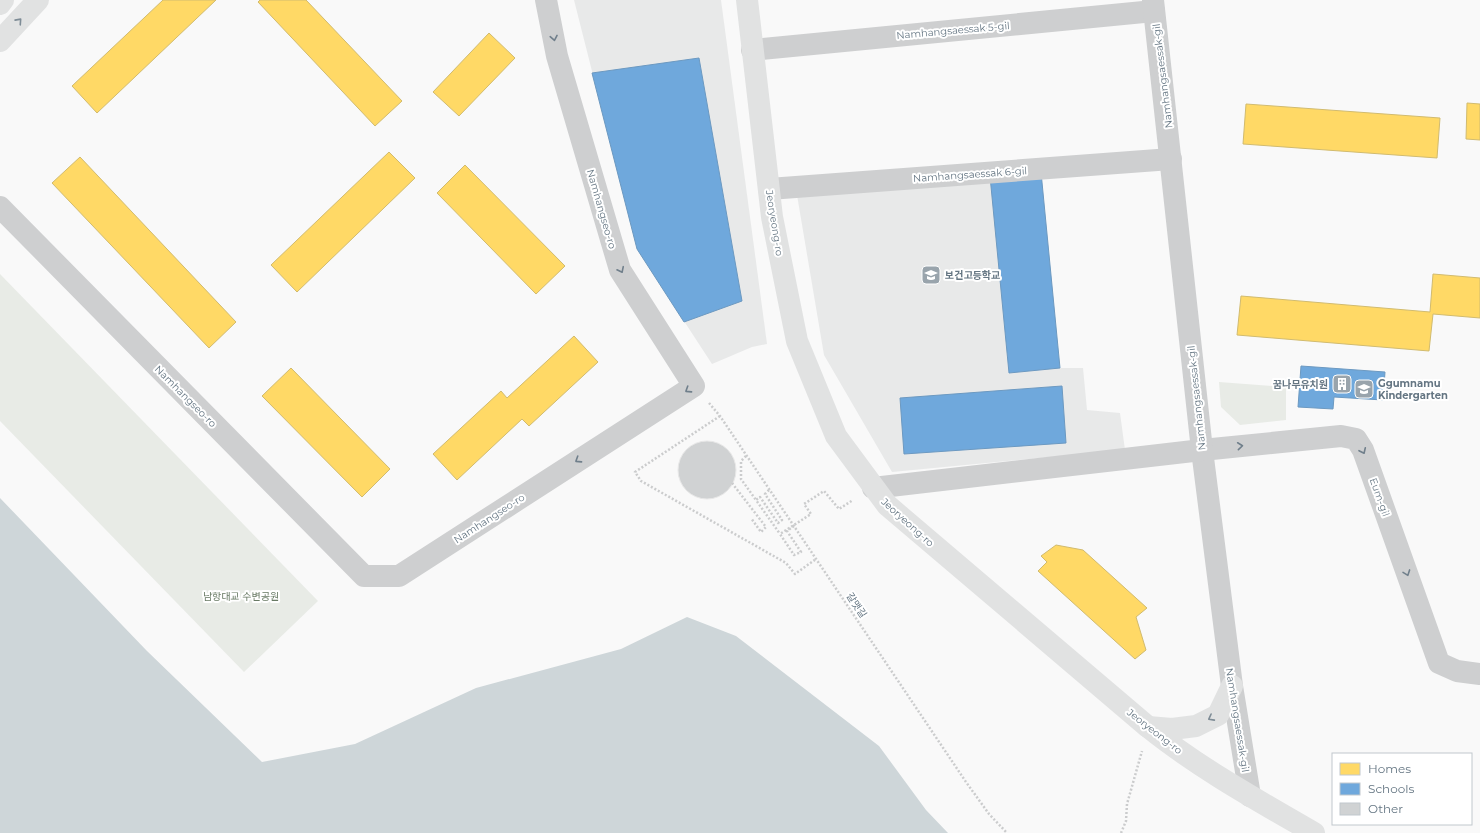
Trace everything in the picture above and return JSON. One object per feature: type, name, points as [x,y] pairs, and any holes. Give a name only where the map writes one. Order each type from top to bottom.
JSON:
[{"type":"main road","points":[[0,4],[3,0]]},
{"type":"main road","points":[[0,41],[38,0]]},
{"type":"main road","name":"Jeoryeong-ro","points":[[747,0],[772,217],[797,341],[836,436],[886,505],[1153,731],[1170,745],[1250,796],[1314,833]]},
{"type":"main road","points":[[1153,731],[1196,726],[1218,715],[1232,686]]},
{"type":"street","name":"Namhangseo-ro","points":[[0,207],[364,576],[399,576],[694,386],[620,270],[557,56],[546,0]]},
{"type":"street","name":"Namhangsaessak 5-gil","points":[[752,50],[1153,6]]},
{"type":"street","name":"Namhangsaessak-gil","points":[[1153,6],[1202,450],[1232,686],[1250,796]]},
{"type":"street","name":"Namhangsaessak 6-gil","points":[[769,189],[1171,159]]},
{"type":"street","name":"Eum-gil","points":[[873,488],[1202,450],[1341,436],[1356,440],[1363,450],[1439,663],[1456,671],[1480,674]]},
{"type":"path","name":"갈맷길","points":[[694,386],[720,416],[966,782],[989,814],[1007,833]]},
{"type":"path","points":[[720,416],[635,472],[638,477],[641,481],[786,563],[795,574],[816,559]]},
{"type":"path","points":[[746,456],[741,461],[741,479],[794,555],[801,552],[787,531],[794,526]]},
{"type":"path","points":[[732,483],[766,527],[761,532],[751,518]]},
{"type":"path","points":[[756,500],[760,497],[778,523],[782,520],[765,494],[770,490]]},
{"type":"path","points":[[780,534],[811,514],[804,504],[824,491],[840,509],[850,502]]},
{"type":"path","points":[[1121,833],[1126,821],[1127,804],[1143,749],[1153,731]]},
{"type":"shaded area","points":[[574,0],[721,0],[767,344],[752,347],[712,364],[637,249]]},
{"type":"shaded area","name":"보건고등학교","points":[[1041,172],[1060,368],[1083,368],[1087,410],[1120,413],[1125,450],[892,472],[824,355],[797,195]]},
{"type":"shaded area","points":[[0,498],[147,651],[262,762],[355,744],[476,688],[621,649],[687,617],[736,636],[879,746],[926,810],[948,833],[0,833]]},
{"type":"green space","name":"남항대교 수변공원","points":[[0,274],[318,601],[244,672],[0,421]]},
{"type":"green space","points":[[1219,382],[1286,387],[1286,420],[1240,425],[1221,407]]},
{"type":"building: Homes","points":[[163,0],[216,0],[97,113],[72,86]]},
{"type":"building: Homes","points":[[260,0],[306,0],[402,101],[375,126],[258,2]]},
{"type":"building: Homes","points":[[489,33],[515,58],[459,116],[433,92]]},
{"type":"building: Homes","points":[[1467,103],[1480,104],[1480,140],[1466,139]]},
{"type":"building: Homes","points":[[1246,104],[1440,118],[1437,158],[1243,144]]},
{"type":"building: Homes","points":[[389,152],[415,178],[297,292],[271,265]]},
{"type":"building: Homes","points":[[80,157],[236,322],[209,348],[52,183]]},
{"type":"building: Homes","points":[[465,165],[565,266],[536,294],[437,193]]},
{"type":"building: Homes","points":[[1433,274],[1480,278],[1480,318],[1433,314],[1429,351],[1237,335],[1241,296],[1430,312]]},
{"type":"building: Homes","points":[[574,336],[598,362],[529,426],[522,419],[457,480],[433,454],[501,391],[507,398]]},
{"type":"building: Homes","points":[[291,368],[390,469],[362,497],[262,396]]},
{"type":"building: Homes","points":[[1056,545],[1083,550],[1147,608],[1136,617],[1146,650],[1135,659],[1038,571],[1047,562],[1041,556]]},
{"type":"building: Schools","points":[[699,58],[742,301],[684,322],[637,249],[592,73]]},
{"type":"building: Schools","name":"보건고등학교","points":[[1041,172],[1060,368],[1009,373],[990,176]]},
{"type":"building: Schools","name":"꿈나무유치원","points":[[1301,366],[1385,372],[1383,400],[1334,397],[1333,409],[1298,407]]},
{"type":"building: Schools","points":[[1062,386],[1066,443],[904,454],[900,398]]},
{"type":"building: Other","points":[[707,441],[723,446],[731,454],[736,470],[731,486],[723,494],[707,499],[691,494],[683,486],[678,470],[683,454],[691,446]]},
{"type":"place","name":"보건고등학교","points":[[931,275]]},
{"type":"place","name":"꿈나무유치원","points":[[1342,384]]},
{"type":"place","name":"Ggumnamu Kindergarten","points":[[1364,389]]}]
